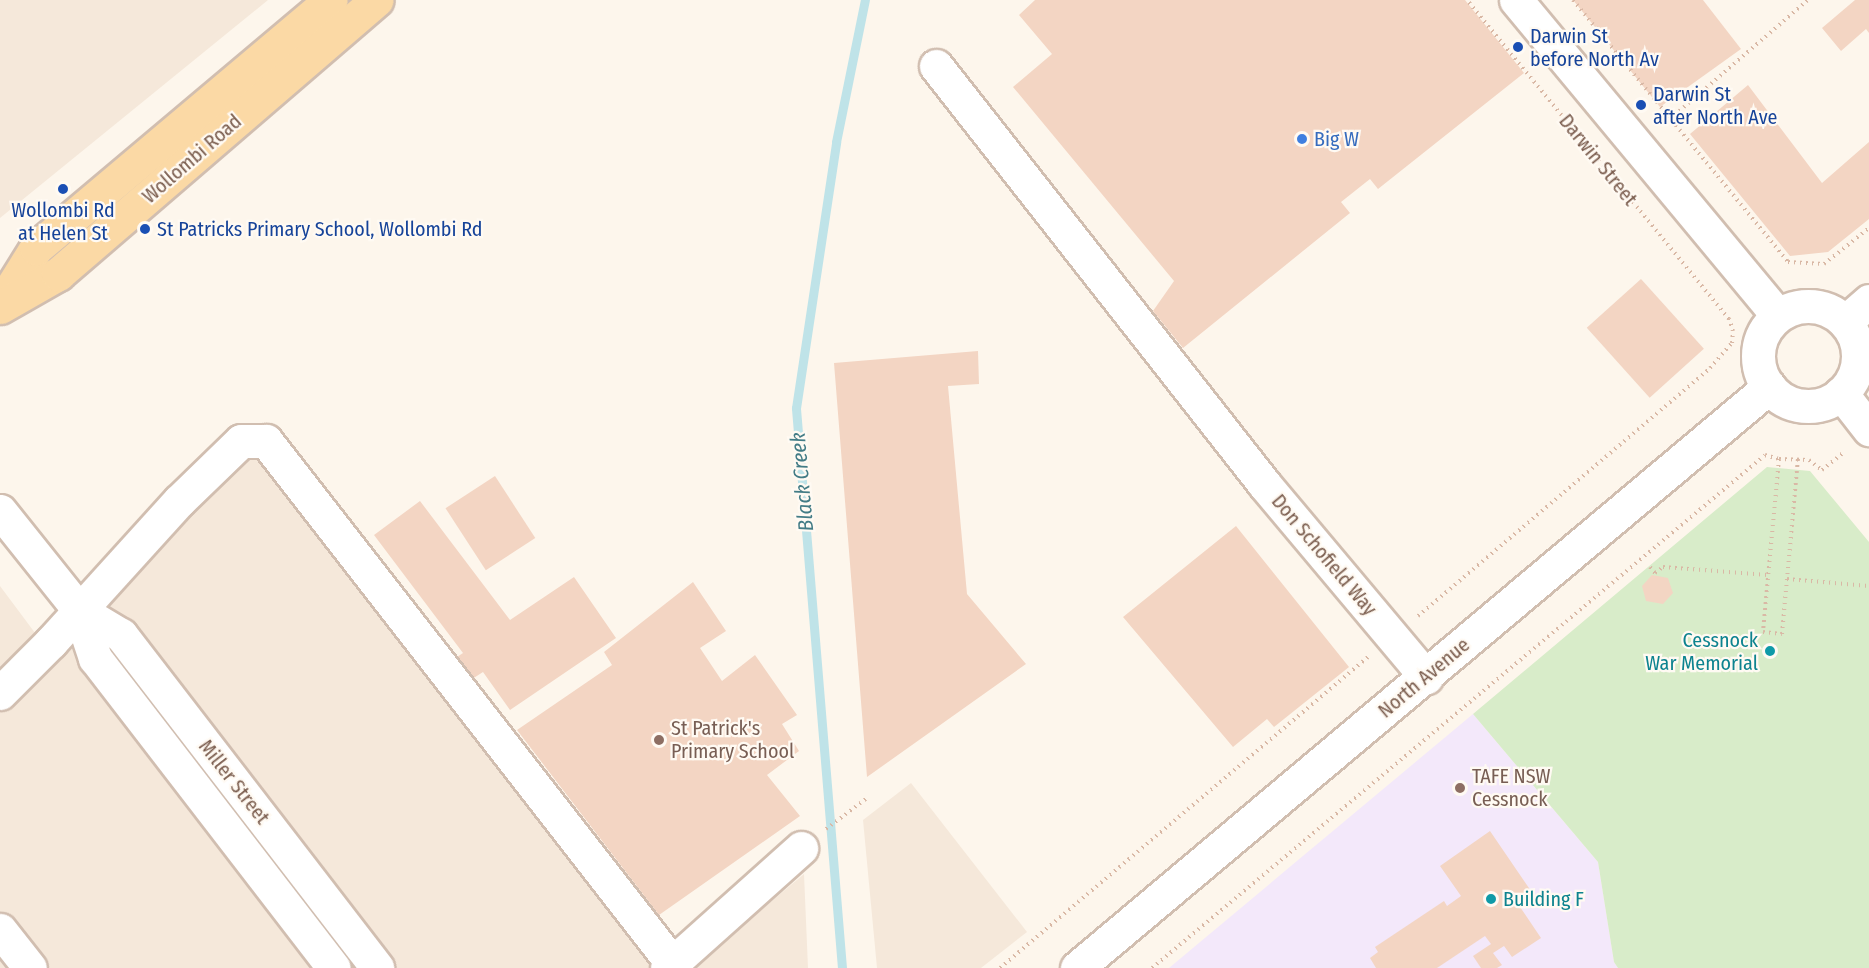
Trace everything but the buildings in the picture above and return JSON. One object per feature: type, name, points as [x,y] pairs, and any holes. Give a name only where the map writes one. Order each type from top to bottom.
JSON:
[{"type":"main road","name":"Wollombi Road","points":[[0,306],[36,248],[330,0]]},
{"type":"main road","points":[[312,55],[328,25],[358,0]]},
{"type":"main road","name":"Wollombi Road","points":[[0,306],[58,274],[376,0]]},
{"type":"street","name":"Darwin Street","points":[[1516,0],[1778,316]]},
{"type":"street","name":"Don Schofield Way","points":[[936,66],[1265,485],[1426,676]]},
{"type":"street","points":[[1813,306],[1830,311],[1857,311],[1858,353],[1854,375],[1841,393],[1830,401],[1803,405],[1791,402],[1769,387],[1759,363],[1759,350],[1762,337],[1778,316],[1789,310],[1813,306]]},
{"type":"street","name":"North Avenue","points":[[1077,968],[1769,387]]},
{"type":"street","points":[[1841,393],[1869,429]]},
{"type":"street","points":[[0,693],[179,501],[241,441],[266,441],[670,966],[801,848]]},
{"type":"street","name":"Miller Street","points":[[0,511],[79,610],[95,658],[334,968]]},
{"type":"street","name":"Miller Street","points":[[79,610],[121,635],[377,968]]},
{"type":"street","points":[[0,930],[30,968]]},
{"type":"path","name":"Darwin Street","points":[[1467,0],[1729,319]]},
{"type":"path","points":[[1573,0],[1788,262],[1824,264],[1869,228]]},
{"type":"path","points":[[1670,118],[1808,0]]},
{"type":"path","points":[[1152,968],[1765,455],[1779,459],[1809,460],[1822,470],[1844,452]]},
{"type":"path","points":[[1779,459],[1763,632],[1782,633],[1798,459]]},
{"type":"path","points":[[1650,567],[1655,573],[1663,567],[1768,574]]},
{"type":"path","points":[[1787,579],[1869,586]]},
{"type":"path","points":[[801,848],[867,798]]},
{"type":"shaded area","points":[[0,0],[268,0],[0,218]]},
{"type":"shaded area","points":[[256,451],[659,968],[0,968],[0,586],[53,657],[201,499]]},
{"type":"shaded area","name":"TAFE NSW Cessnock","points":[[1473,714],[1598,862],[1614,962],[1618,968],[1169,968]]},
{"type":"shaded area","points":[[911,783],[1027,932],[981,968],[877,968],[863,820]]},
{"type":"shaded area","points":[[804,874],[808,968],[692,968]]},
{"type":"green space","points":[[1767,467],[1810,471],[1869,542],[1869,968],[1618,968],[1614,962],[1598,862],[1473,714]]},
{"type":"waterway","name":"Black Creek","points":[[842,968],[796,408],[836,142],[865,0]]},
{"type":"place","name":"Darwin St before North Av","points":[[1518,47]]},
{"type":"place","name":"Darwin St after North Ave","points":[[1641,105]]},
{"type":"place","name":"Big W","points":[[1302,139]]},
{"type":"place","name":"Wollombi Rd at Helen St","points":[[63,189]]},
{"type":"place","name":"St Patricks Primary School, Wollombi Rd","points":[[145,229]]},
{"type":"place","name":"Cessnock War Memorial","points":[[1770,651]]},
{"type":"place","name":"St Patrick's Primary School","points":[[659,740]]},
{"type":"place","name":"TAFE NSW Cessnock","points":[[1460,788]]},
{"type":"place","name":"Building F","points":[[1491,899]]}]
